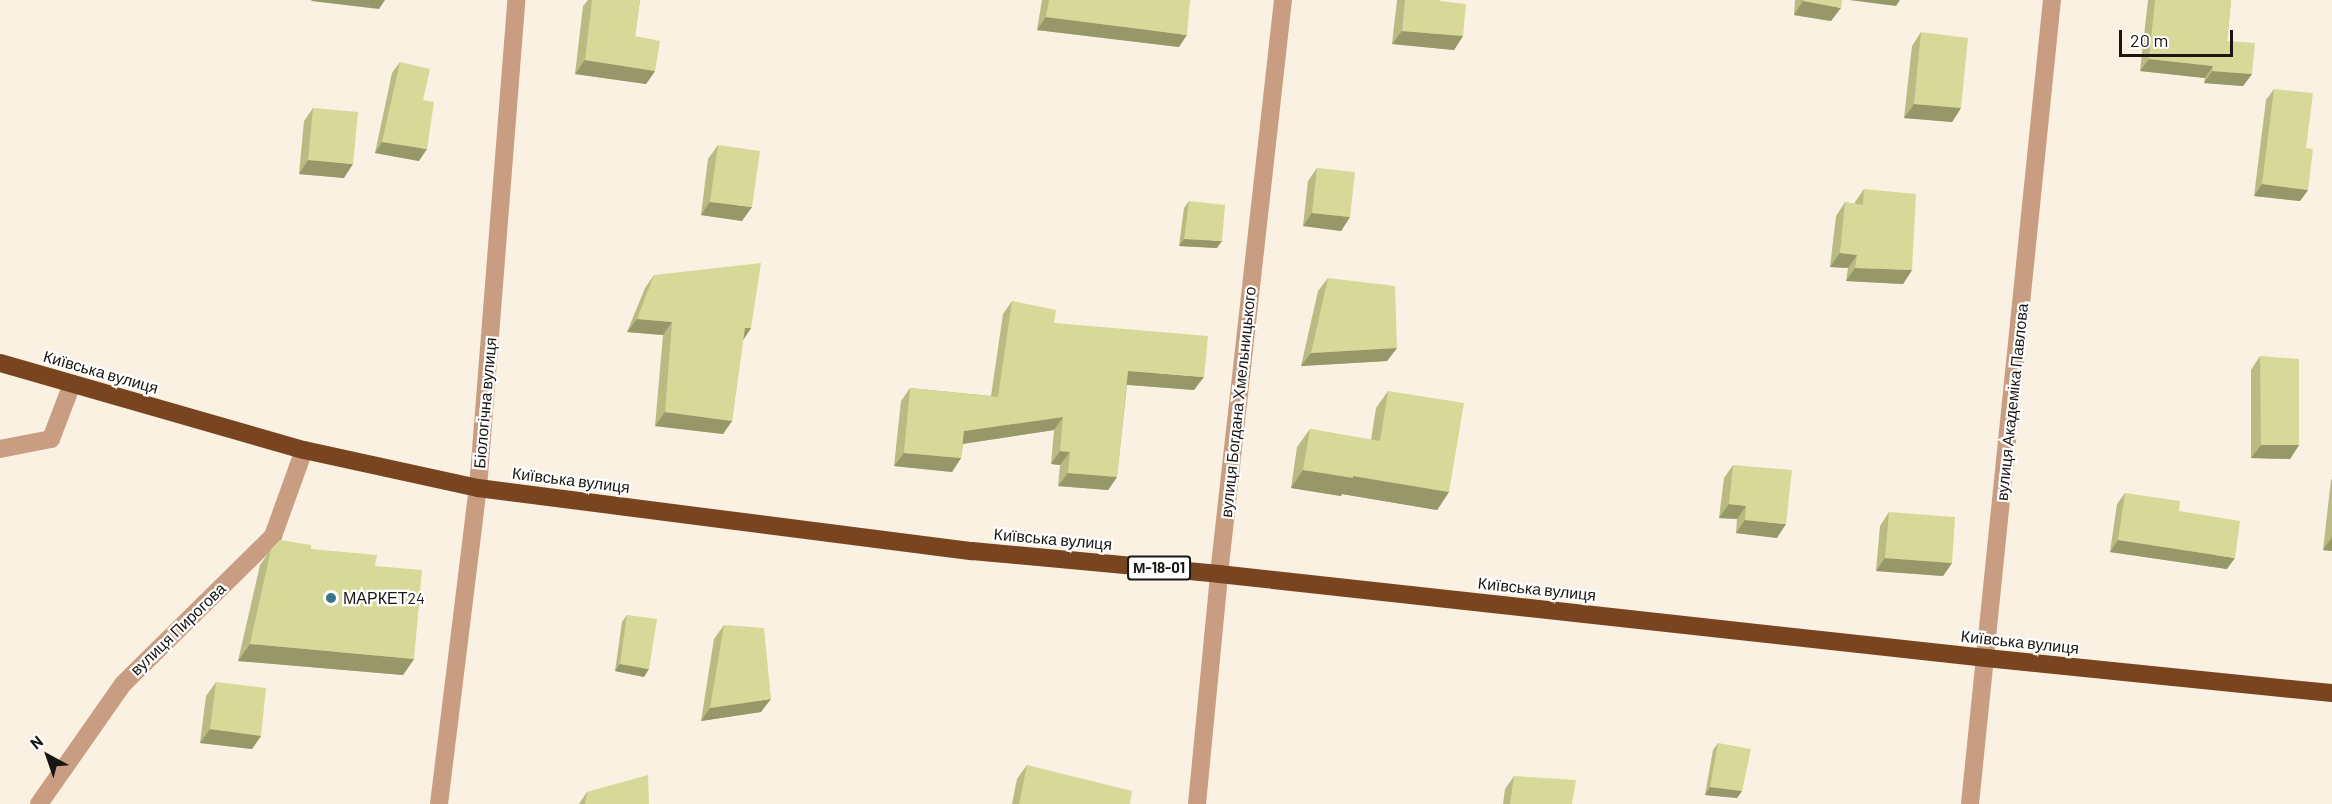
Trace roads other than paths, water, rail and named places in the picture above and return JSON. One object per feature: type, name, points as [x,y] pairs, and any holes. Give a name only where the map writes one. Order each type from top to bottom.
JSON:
[{"type":"highway","name":"Київська вулиця","points":[[0,363],[304,450],[478,488],[972,551],[1219,574],[1986,658],[2332,693]]},
{"type":"street","name":"Біологічна вулиця","points":[[439,804],[478,488],[516,0]]},
{"type":"street","name":"вулиця Богдана Хмельницького","points":[[1197,804],[1219,574],[1282,0]]},
{"type":"street","name":"вулиця Академіка Павлова","points":[[1970,804],[2052,0]]},
{"type":"street","points":[[0,449],[51,439],[72,384]]},
{"type":"street","name":"вулиця Пирогова","points":[[39,804],[123,684],[273,536],[304,450]]},
{"type":"place","name":"МАРКЕТ24","points":[[331,598]]}]
